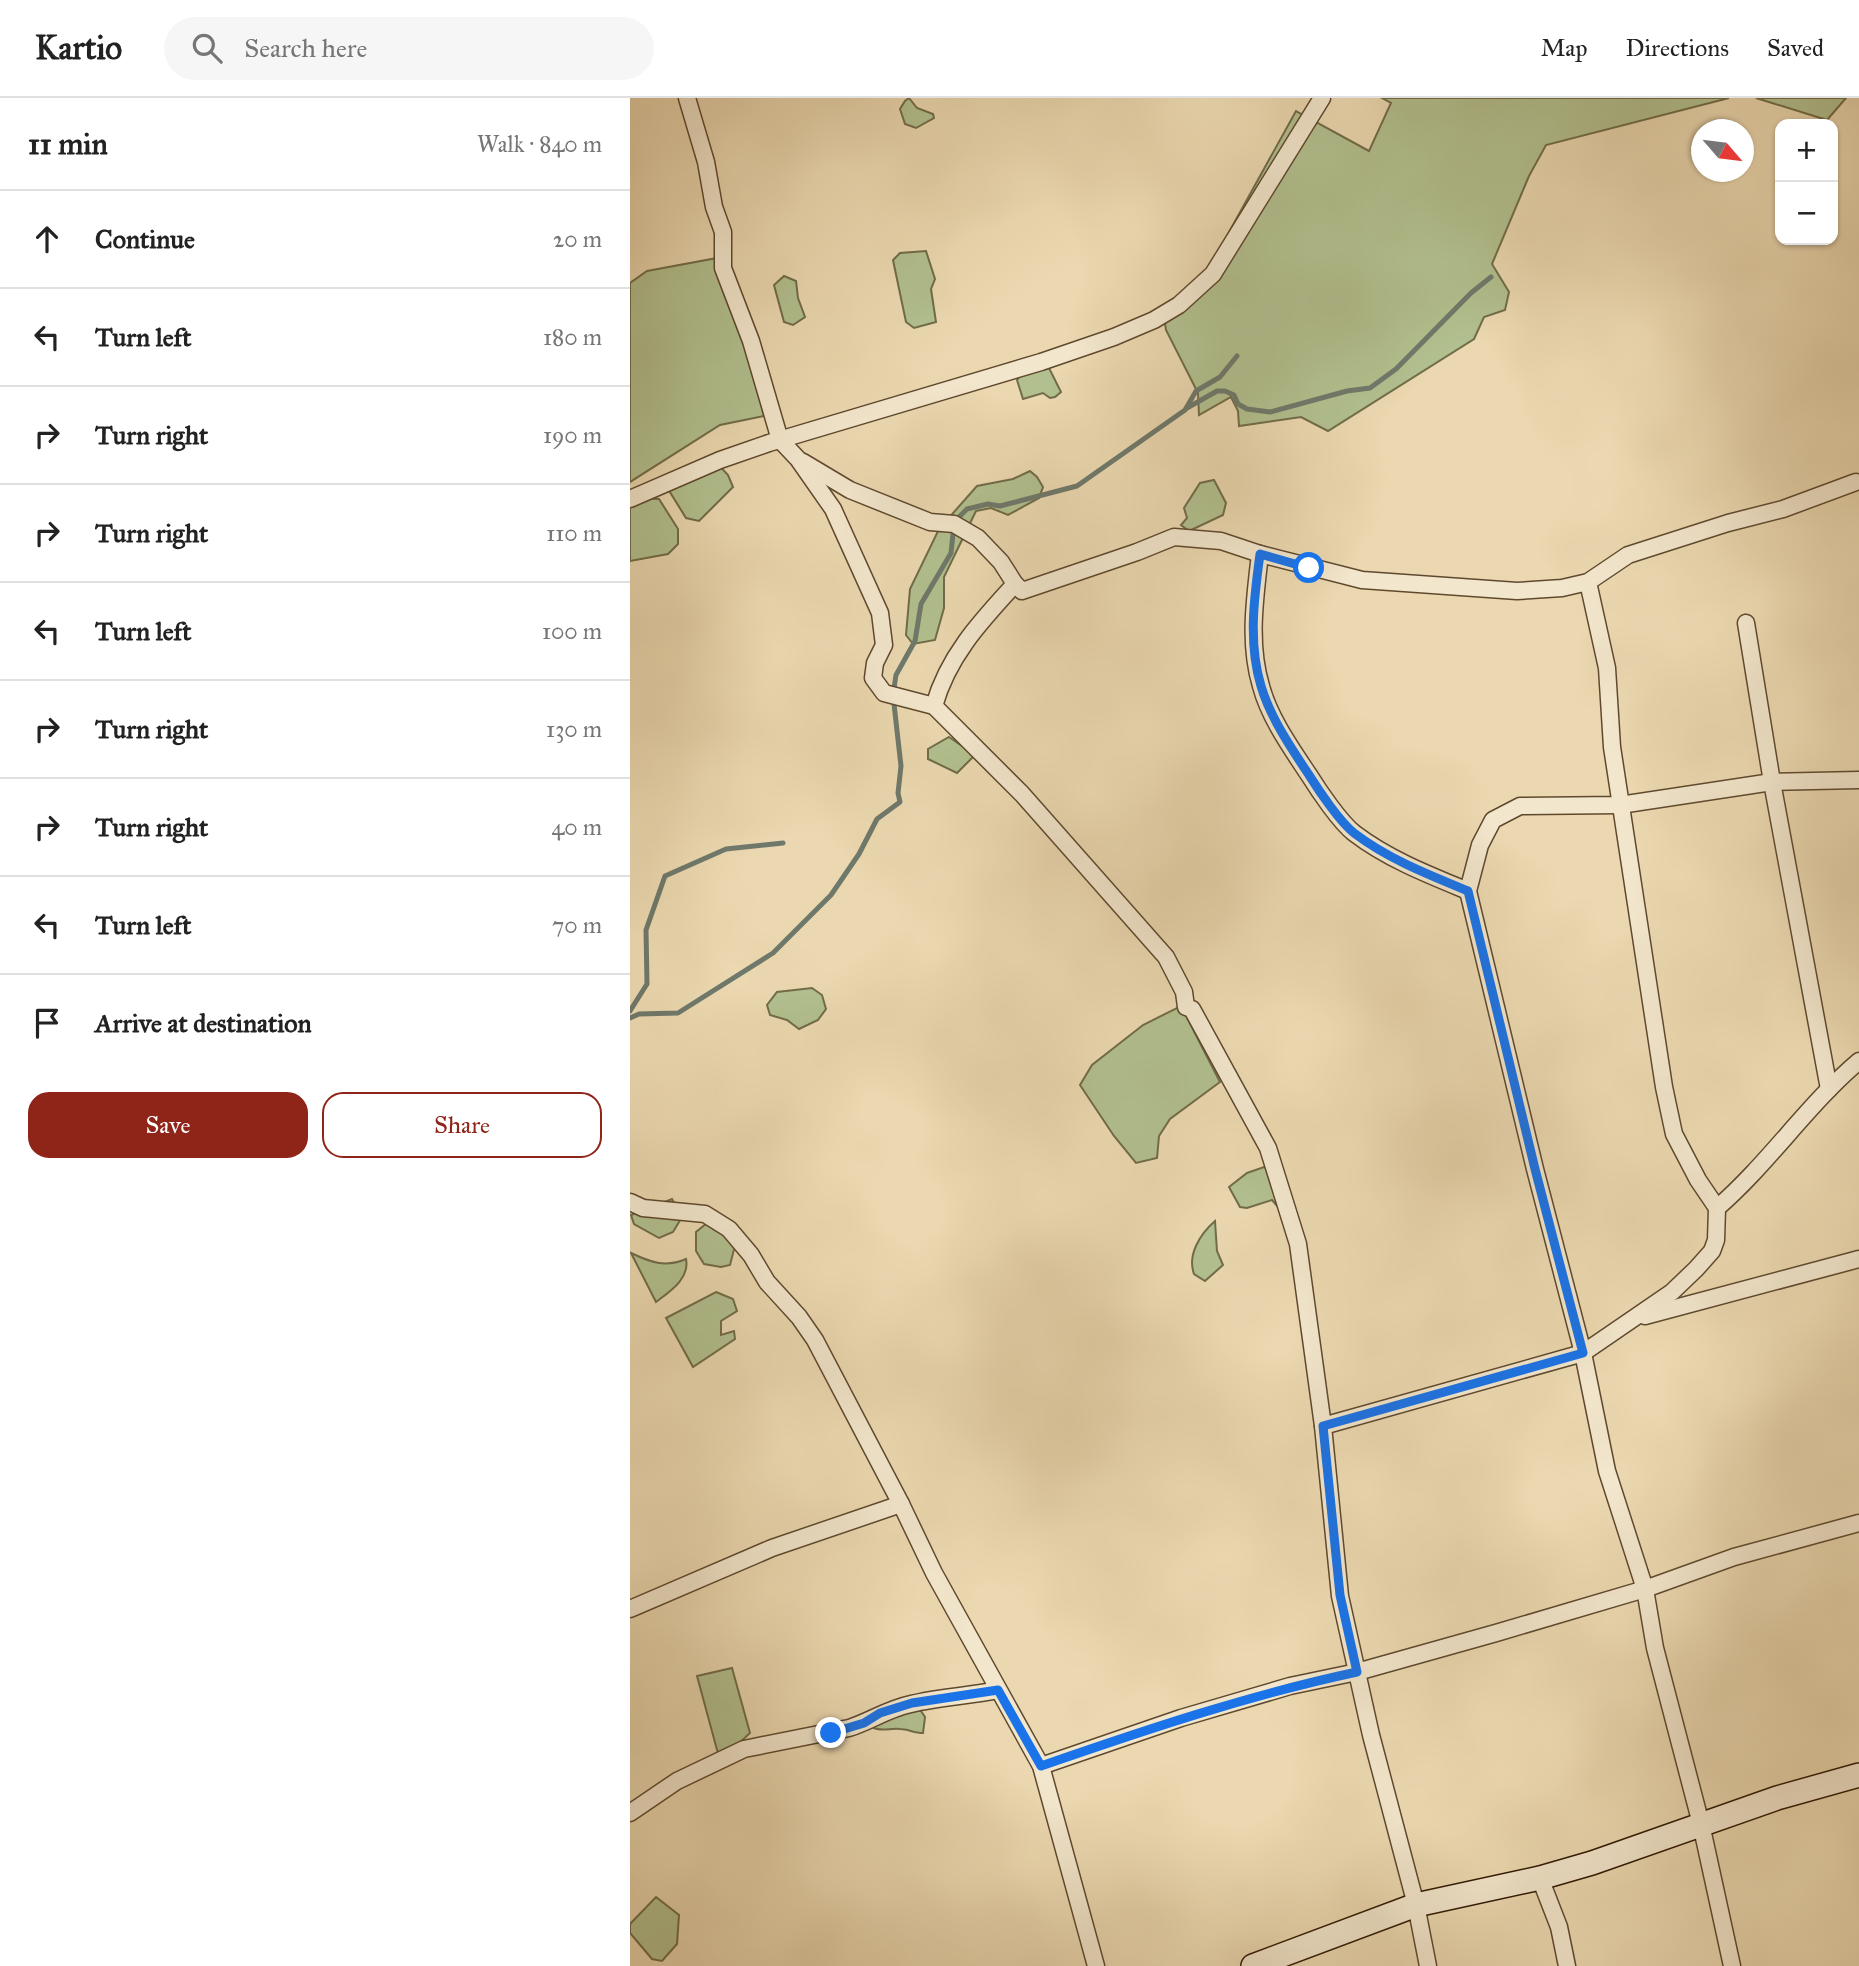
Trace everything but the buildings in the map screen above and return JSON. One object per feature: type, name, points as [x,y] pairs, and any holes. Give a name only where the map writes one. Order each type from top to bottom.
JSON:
[{"type":"street","points":[[687,98],[706,162],[714,207],[723,232],[723,268],[751,341],[780,440],[798,459],[833,509],[880,613],[884,645],[875,663],[873,678],[884,693],[934,705],[1022,794],[1166,957],[1184,992],[1186,1006],[1192,1009],[1268,1147],[1298,1244],[1323,1426],[1340,1595],[1416,1905],[1428,1966]]},
{"type":"street","points":[[630,499],[720,460],[1041,362],[1154,320],[1179,305],[1213,274],[1322,98]]},
{"type":"street","points":[[798,459],[850,490],[930,522],[954,524],[978,538],[1023,591],[1174,537],[1222,541],[1260,554],[1362,580],[1517,591],[1562,588],[1588,582],[1628,555],[1728,523],[1783,509],[1856,482]]},
{"type":"street","points":[[1260,554],[1253,627],[1254,658],[1261,688],[1269,706],[1300,761],[1353,832],[1413,869],[1468,891]]},
{"type":"street","points":[[1323,1426],[1583,1353],[1672,1292],[1712,1251],[1716,1240],[1717,1208],[1698,1180],[1674,1134],[1664,1087],[1612,747],[1607,668],[1588,582]]},
{"type":"street","points":[[934,705],[941,681],[973,630],[1015,584]]},
{"type":"street","points":[[1746,623],[1772,782],[1829,1088]]},
{"type":"street","points":[[1732,1966],[1701,1824],[1655,1648],[1645,1589],[1607,1471],[1583,1353],[1535,1169],[1468,891],[1480,845],[1493,820],[1520,807],[1620,805],[1772,782],[1859,780]]},
{"type":"street","points":[[1717,1208],[1744,1185],[1829,1088],[1859,1061]]},
{"type":"street","points":[[630,1203],[643,1209],[705,1214],[729,1229],[751,1255],[767,1282],[799,1317],[815,1340],[934,1573],[1041,1766],[1096,1966]]},
{"type":"street","points":[[1639,1317],[1859,1259]]},
{"type":"street","points":[[630,1609],[772,1548],[901,1504]]},
{"type":"street","points":[[1041,1766],[1181,1718],[1290,1686],[1357,1672],[1645,1589],[1734,1557],[1859,1523]]},
{"type":"street","points":[[630,1813],[677,1782],[744,1749],[849,1728],[880,1713],[912,1703],[998,1690]]},
{"type":"street","points":[[1253,1966],[1416,1905],[1540,1878],[1592,1863],[1777,1798],[1859,1775]]},
{"type":"street","points":[[1540,1878],[1559,1927],[1567,1966]]},
{"type":"green space","points":[[909,98],[917,108],[933,114],[934,118],[916,128],[905,124],[900,109]]},
{"type":"green space","points":[[1382,98],[1729,98],[1546,145],[1529,176],[1492,264],[1509,292],[1505,310],[1484,317],[1474,339],[1328,431],[1301,417],[1239,426],[1238,411],[1231,397],[1199,415],[1198,393],[1166,330],[1164,318],[1192,299],[1296,111],[1369,151],[1391,103]]},
{"type":"green space","points":[[1756,98],[1846,98],[1828,119]]},
{"type":"green space","points":[[926,251],[935,279],[931,289],[936,322],[914,328],[906,322],[893,260],[900,253]]},
{"type":"green space","points":[[728,256],[764,416],[720,425],[630,482],[630,283],[647,271]]},
{"type":"green space","points":[[784,276],[796,281],[798,298],[805,317],[793,325],[784,322],[774,285]]},
{"type":"green space","points":[[1049,368],[1061,392],[1050,398],[1043,393],[1023,399],[1017,380],[1022,373]]},
{"type":"green space","points":[[714,460],[728,475],[733,487],[699,521],[686,518],[668,489]]},
{"type":"green space","points":[[1030,471],[1043,487],[1039,498],[1008,515],[991,508],[976,511],[944,577],[944,608],[935,640],[913,644],[906,635],[910,589],[939,529],[977,486],[1013,479]]},
{"type":"green space","points":[[1214,480],[1226,503],[1223,515],[1189,531],[1181,525],[1187,518],[1184,508],[1200,483]]},
{"type":"green space","points":[[636,498],[659,499],[678,529],[678,544],[668,554],[630,561],[630,503]]},
{"type":"green space","points":[[949,737],[975,755],[957,773],[928,759],[928,749]]},
{"type":"green space","points":[[812,988],[822,995],[826,1009],[818,1020],[799,1029],[787,1020],[770,1015],[767,1005],[777,992]]},
{"type":"green space","points":[[1181,1006],[1220,1082],[1170,1119],[1159,1136],[1157,1158],[1136,1163],[1114,1136],[1080,1085],[1092,1065],[1143,1025]]},
{"type":"green space","points":[[1264,1167],[1275,1172],[1287,1209],[1277,1206],[1272,1200],[1247,1208],[1240,1207],[1229,1187],[1247,1173]]},
{"type":"green space","points":[[672,1199],[682,1217],[673,1232],[659,1238],[634,1224],[631,1215]]},
{"type":"green space","points":[[712,1219],[738,1234],[730,1265],[721,1267],[704,1264],[696,1251],[696,1232]]},
{"type":"green space","points":[[1215,1221],[1217,1251],[1223,1265],[1205,1281],[1194,1274],[1192,1260],[1200,1238]]},
{"type":"green space","points":[[631,1253],[658,1263],[686,1259],[685,1273],[667,1294],[656,1302]]},
{"type":"green space","points":[[716,1292],[733,1299],[737,1311],[721,1321],[721,1335],[734,1331],[735,1339],[693,1367],[666,1318]]},
{"type":"green space","points":[[732,1668],[750,1733],[720,1761],[697,1676]]},
{"type":"green space","points":[[908,1705],[921,1711],[925,1717],[923,1733],[871,1727]]},
{"type":"green space","points":[[656,1897],[679,1915],[677,1944],[662,1961],[652,1959],[630,1933],[630,1924]]},
{"type":"waterway","points":[[1187,408],[1217,391],[1234,395],[1238,404],[1247,409],[1270,412],[1347,391],[1370,388],[1396,369],[1471,293],[1491,277]]},
{"type":"waterway","points":[[630,1018],[639,1014],[678,1013],[773,953],[831,895],[859,854],[877,819],[900,802],[898,793],[901,766],[893,695],[896,675],[915,641],[921,604],[951,553],[957,519],[967,509],[988,504],[1000,506],[1077,486],[1185,410],[1196,391],[1220,377],[1237,356]]},
{"type":"waterway","points":[[630,1011],[647,984],[646,930],[665,876],[726,849],[783,843]]},
{"type":"route","points":[[831,1733],[912,1703],[998,1690],[1041,1766],[1181,1718],[1290,1686],[1357,1672],[1340,1595],[1323,1426],[1583,1353],[1535,1169],[1468,891],[1413,869],[1353,832],[1300,761],[1261,688],[1254,658],[1253,627],[1260,554],[1309,568]]}]
